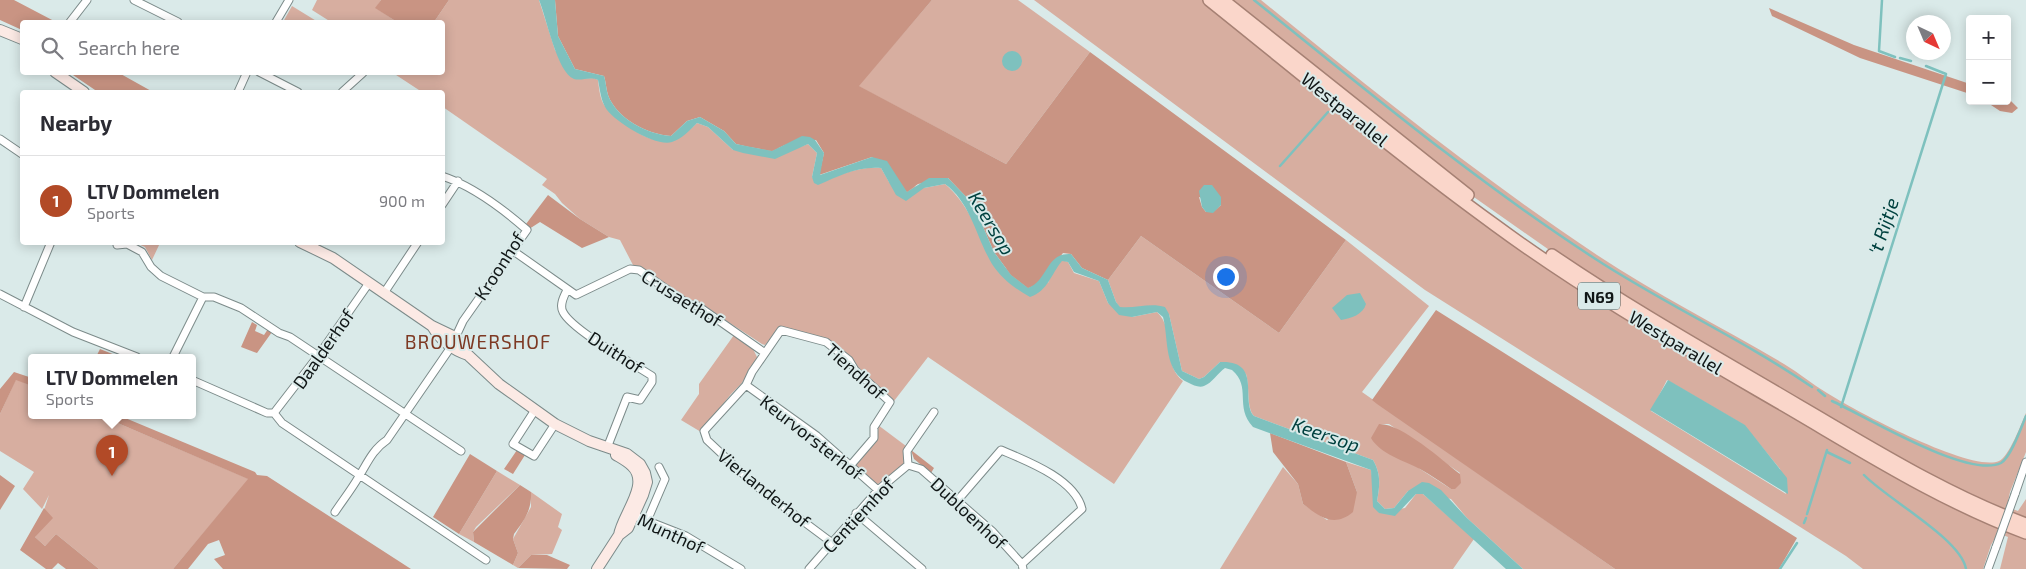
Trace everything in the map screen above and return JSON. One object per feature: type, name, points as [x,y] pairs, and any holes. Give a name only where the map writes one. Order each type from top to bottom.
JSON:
[{"type":"main road","name":"Westparallel","points":[[1209,0],[1496,226],[1604,299],[1920,485],[1978,514],[2026,533]]},
{"type":"main road","name":"Westparallel","points":[[1223,0],[1432,168],[1554,257],[1660,324],[1924,478],[1982,507],[2026,524]]},
{"type":"street","points":[[72,20],[87,0]]},
{"type":"street","points":[[134,0],[174,20]]},
{"type":"street","points":[[277,20],[289,0]]},
{"type":"street","points":[[0,30],[20,38]]},
{"type":"street","points":[[60,75],[81,90]]},
{"type":"street","points":[[239,90],[245,75]]},
{"type":"street","points":[[265,75],[294,90]]},
{"type":"street","points":[[344,90],[361,75]]},
{"type":"street","points":[[0,139],[20,153]]},
{"type":"street","name":"Kroonhof","points":[[335,512],[377,447],[387,440],[453,342],[463,321],[527,230],[517,220],[458,181],[445,177]]},
{"type":"street","points":[[445,200],[458,181]]},
{"type":"street","points":[[24,307],[50,245]]},
{"type":"street","points":[[129,245],[142,252],[151,267],[161,276],[203,297],[214,297],[241,308],[318,356],[460,451]]},
{"type":"street","points":[[384,293],[416,245]]},
{"type":"street","points":[[322,247],[369,283],[432,326],[441,339],[453,342],[499,384],[535,410],[555,424],[607,448],[633,467],[638,476],[638,487],[631,514],[621,524],[619,534],[597,569]]},
{"type":"street","points":[[512,250],[567,290]]},
{"type":"street","name":"Crusaethof","points":[[567,290],[576,295],[630,269],[639,270],[688,304],[698,306],[765,353]]},
{"type":"street","name":"Daalderhof","points":[[274,413],[318,356],[369,283]]},
{"type":"street","name":"Duithof","points":[[567,290],[561,303],[562,312],[574,325],[652,376],[652,382],[640,400],[627,397],[607,448]]},
{"type":"street","points":[[0,294],[74,332],[129,354]]},
{"type":"street","points":[[174,354],[203,297]]},
{"type":"street","name":"Tiendhof","points":[[746,385],[781,330],[826,342],[849,360],[855,370],[890,402],[874,427],[874,438],[850,466]]},
{"type":"street","points":[[196,382],[267,413],[274,413],[282,423],[486,560]]},
{"type":"street","name":"Keurvorsterhof","points":[[746,385],[817,436],[878,490]]},
{"type":"street","name":"Vierlanderhof","points":[[746,385],[704,431],[707,440],[756,486],[831,542]]},
{"type":"street","points":[[535,410],[514,444],[534,456],[555,424]]},
{"type":"street","name":"Centiemhof","points":[[809,569],[856,513],[878,490],[908,465],[907,451],[934,412]]},
{"type":"street","points":[[957,501],[1001,450],[1057,476],[1081,502],[1082,509],[1022,567]]},
{"type":"street","points":[[1988,569],[2026,462]]},
{"type":"street","name":"Dubloenhof","points":[[908,465],[921,469],[993,532],[1022,567]]},
{"type":"street","points":[[647,521],[664,479],[659,467]]},
{"type":"street","points":[[856,513],[922,569]]},
{"type":"street","name":"Munthof","points":[[631,514],[686,536],[741,569]]},
{"type":"shaded area","points":[[0,0],[14,0],[52,20],[20,20],[20,29],[0,20]]},
{"type":"shaded area","points":[[317,0],[381,0],[376,8],[394,20],[328,20],[312,10]]},
{"type":"shaded area","points":[[381,0],[449,0],[435,20],[394,20],[375,8]]},
{"type":"shaded area","points":[[449,0],[539,0],[555,50],[575,79],[594,78],[598,80],[601,97],[607,108],[642,135],[651,139],[669,140],[678,137],[697,123],[708,127],[733,150],[800,147],[808,144],[817,153],[812,177],[818,184],[833,177],[864,168],[881,168],[889,182],[924,188],[945,184],[961,201],[967,211],[993,264],[1048,283],[1053,271],[1062,260],[1068,262],[1074,273],[1099,281],[1108,303],[1132,317],[1157,312],[1163,319],[1166,328],[1172,365],[1176,374],[1183,381],[1114,484],[928,357],[894,401],[827,339],[781,326],[765,345],[762,344],[696,301],[689,301],[639,267],[633,265],[620,240],[609,237],[580,219],[555,194],[542,185],[547,179],[445,108],[445,90],[419,90],[396,75],[445,75],[445,20],[435,20]]},
{"type":"shaded area","points":[[555,0],[932,0],[859,86],[1006,164],[1090,52],[1346,240],[1279,333],[1141,236],[1108,280],[1082,268],[1071,254],[1063,253],[1038,284],[1028,288],[1011,275],[994,252],[973,204],[948,178],[918,184],[907,192],[872,157],[819,175],[824,153],[816,140],[785,145],[772,151],[749,147],[736,144],[724,131],[700,117],[687,121],[671,136],[652,132],[634,124],[612,104],[604,76],[575,69],[558,36]],"holes":[[[1199,197],[1221,205],[1213,212],[1206,212],[1202,207]]]},
{"type":"shaded area","points":[[932,0],[1018,0],[1090,52],[1006,164],[858,86]]},
{"type":"shaded area","points":[[1034,0],[1205,0],[1494,228],[2026,536],[2026,569],[2000,569],[2008,537],[1998,533],[1991,545],[1983,569],[1863,569],[1846,556],[1425,290]],"holes":[[[1667,380],[1744,425],[1780,469],[1786,494],[1651,411]]]},
{"type":"shaded area","points":[[1226,0],[1261,0],[1468,164],[1597,255],[1643,284],[1784,364],[1821,390],[1886,425],[1964,458],[1985,462],[1999,461],[2007,453],[2026,413],[2026,452],[2010,492],[2007,507],[2018,511],[2026,499],[2026,521],[1966,496],[1839,425],[1555,254],[1471,195]]},
{"type":"shaded area","points":[[292,6],[315,20],[284,20]]},
{"type":"shaded area","points":[[1769,8],[1854,45],[1966,83],[1966,93],[1860,58],[1772,16]]},
{"type":"shaded area","points":[[73,75],[123,75],[149,90],[95,90]]},
{"type":"shaded area","points":[[2011,101],[2018,108],[2012,113],[2000,111],[1991,105],[2011,105]]},
{"type":"shaded area","points":[[548,195],[580,219],[609,237],[582,248],[540,222],[526,231],[526,224]]},
{"type":"shaded area","points":[[1141,236],[1279,333],[1346,240],[1429,306],[1362,392],[1615,569],[1523,569],[1467,518],[1451,499],[1408,491],[1394,508],[1385,509],[1377,501],[1379,480],[1373,460],[1254,416],[1249,402],[1246,374],[1220,362],[1204,377],[1199,379],[1182,371],[1169,314],[1142,306],[1134,309],[1120,308],[1108,280]],"holes":[[[1379,424],[1389,424],[1460,473],[1451,489],[1420,469]]]},
{"type":"shaded area","points":[[140,245],[159,245],[152,260],[145,247]]},
{"type":"shaded area","points":[[1436,310],[1797,538],[1779,569],[1615,569],[1377,404],[1372,400]]},
{"type":"shaded area","points":[[252,322],[257,325],[255,331],[264,335],[268,329],[272,332],[257,353],[241,347]]},
{"type":"shaded area","points":[[734,335],[753,349],[758,359],[741,384],[701,432],[681,420],[699,394],[699,384]]},
{"type":"shaded area","points":[[100,349],[112,354],[98,354]]},
{"type":"shaded area","points":[[14,372],[28,377],[28,384],[16,380],[0,414],[0,389]]},
{"type":"shaded area","points":[[16,379],[28,384],[28,419],[108,419],[249,479],[173,569],[99,569],[56,534],[45,546],[35,537],[49,495],[42,509],[23,489],[34,472],[0,451],[0,414]]},
{"type":"shaded area","points":[[108,419],[128,419],[255,472],[257,475],[267,476],[411,569],[223,569],[214,559],[225,555],[219,540],[208,544],[188,569],[173,569],[248,479]]},
{"type":"shaded area","points":[[1379,424],[1398,429],[1421,443],[1460,474],[1461,483],[1455,489],[1451,489],[1424,471],[1380,448],[1371,438]]},
{"type":"shaded area","points":[[878,425],[906,446],[904,464],[878,484],[872,483],[856,467],[858,461],[876,437]]},
{"type":"shaded area","points":[[1270,433],[1346,462],[1357,492],[1353,512],[1346,517],[1333,520],[1315,513],[1303,504],[1298,484],[1273,452]]},
{"type":"shaded area","points":[[517,450],[525,455],[513,474],[504,469]]},
{"type":"shaded area","points":[[911,450],[934,468],[931,473],[914,459]]},
{"type":"shaded area","points":[[470,454],[497,471],[459,534],[433,517]]},
{"type":"shaded area","points":[[1346,462],[1371,470],[1379,513],[1405,508],[1416,494],[1423,494],[1474,539],[1453,569],[1220,569],[1283,467],[1298,484],[1303,504],[1327,520],[1357,492]]},
{"type":"shaded area","points":[[497,471],[520,485],[476,527],[473,532],[474,542],[459,534]]},
{"type":"shaded area","points":[[0,475],[15,486],[0,510]]},
{"type":"shaded area","points":[[520,485],[531,492],[531,498],[527,515],[514,534],[513,539],[518,553],[513,565],[474,542],[473,532]]},
{"type":"shaded area","points":[[531,492],[562,514],[558,527],[562,530],[552,554],[531,555],[518,568],[513,565],[518,553],[513,539],[531,507]]},
{"type":"shaded area","points":[[44,508],[53,518],[35,537],[45,546],[56,534],[99,569],[66,569],[58,563],[52,569],[46,569],[20,550]]},
{"type":"shaded area","points":[[531,555],[547,555],[570,565],[567,569],[518,568]]},
{"type":"water","points":[[539,0],[555,0],[558,36],[575,69],[604,76],[612,104],[634,124],[652,132],[671,136],[687,121],[700,117],[724,131],[736,144],[772,151],[802,136],[810,137],[815,140],[824,153],[820,175],[872,157],[887,161],[907,192],[929,178],[948,178],[973,204],[994,252],[1011,275],[1028,288],[1040,279],[1057,257],[1071,254],[1082,268],[1108,280],[1116,302],[1120,307],[1154,305],[1165,307],[1169,314],[1182,371],[1199,379],[1204,377],[1220,362],[1233,363],[1241,367],[1246,374],[1250,409],[1254,416],[1373,460],[1379,480],[1377,501],[1385,509],[1394,508],[1408,491],[1422,482],[1429,483],[1441,490],[1467,518],[1523,569],[1506,569],[1423,494],[1416,494],[1395,516],[1379,513],[1373,507],[1371,470],[1253,427],[1247,419],[1245,412],[1241,383],[1238,376],[1232,370],[1225,368],[1210,383],[1202,387],[1181,378],[1175,371],[1168,354],[1163,317],[1157,312],[1132,317],[1119,315],[1108,303],[1099,281],[1074,272],[1068,262],[1062,261],[1045,286],[1036,294],[1030,297],[1019,290],[1009,283],[992,264],[967,211],[954,192],[945,184],[924,188],[906,201],[896,195],[881,168],[856,170],[818,185],[814,183],[812,177],[817,153],[808,144],[775,159],[733,150],[708,127],[697,123],[682,137],[672,142],[656,141],[637,133],[607,110],[602,100],[598,80],[592,78],[574,79],[568,75],[557,56]]},
{"type":"water","points":[[1008,51],[1016,51],[1022,57],[1022,65],[1016,71],[1008,71],[1002,65],[1002,57]]},
{"type":"water","points":[[1204,185],[1212,185],[1221,197],[1221,205],[1213,213],[1206,212],[1202,207],[1199,191]]},
{"type":"water","points":[[1360,293],[1366,304],[1362,311],[1341,320],[1332,308],[1347,295]]},
{"type":"water","points":[[1668,380],[1745,425],[1787,478],[1788,494],[1650,410]]},
{"type":"waterway","points":[[1254,0],[1463,166],[1549,228],[1621,275],[1758,353],[1812,387]]},
{"type":"waterway","name":"'t Rijtje","points":[[1882,0],[1879,51],[1895,57]]},
{"type":"waterway","name":"'t Rijtje","points":[[1900,58],[1911,61]]},
{"type":"waterway","name":"'t Rijtje","points":[[1841,407],[1946,74],[1926,66]]},
{"type":"waterway","points":[[1280,166],[1328,112]]},
{"type":"waterway","points":[[1818,390],[1825,396]]},
{"type":"waterway","points":[[1832,401],[1916,444],[1965,462],[1986,466],[2001,463],[2005,460],[2026,416]]},
{"type":"waterway","name":"'t Rijtje","points":[[1807,514],[1827,450]]},
{"type":"waterway","points":[[1827,452],[1850,463]]},
{"type":"waterway","points":[[1864,475],[1938,532],[1961,557],[1966,569]]},
{"type":"waterway","name":"'t Rijtje","points":[[1804,523],[1806,518]]},
{"type":"waterway","name":"'t Rijtje","points":[[1780,569],[1797,543]]},
{"type":"place","name":"LTV Dommelen","points":[[112,476]]},
{"type":"district","name":"BROUWERSHOF","points":[[478,341]]},
{"type":"water label","name":"Keersop","points":[[992,223]]},
{"type":"water label","name":"Keersop","points":[[1326,434]]}]
